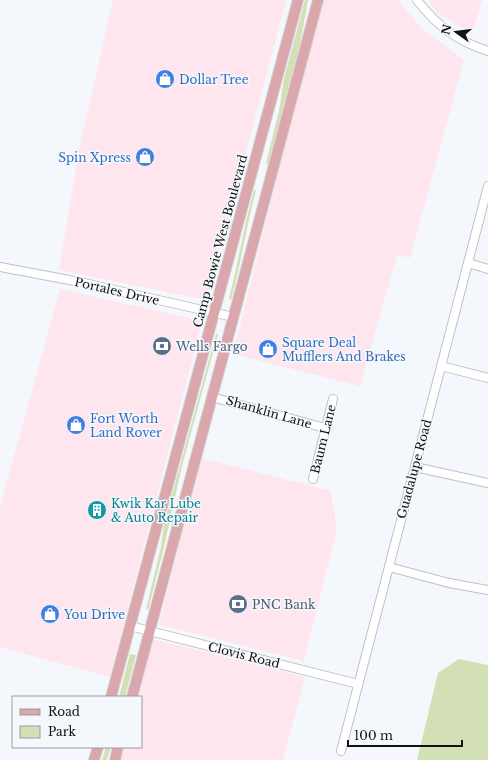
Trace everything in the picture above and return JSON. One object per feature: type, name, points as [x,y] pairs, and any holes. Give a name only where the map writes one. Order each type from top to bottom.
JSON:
[{"type":"main road","name":"Camp Bowie West Boulevard","points":[[111,696],[298,0]]},
{"type":"main road","points":[[132,696],[318,0]]},
{"type":"main road","points":[[252,172],[271,177]]},
{"type":"main road","points":[[94,760],[98,748]]},
{"type":"main road","points":[[115,760],[118,748]]},
{"type":"street","points":[[417,0],[430,17],[458,39],[488,51]]},
{"type":"street","name":"Guadalupe Road","points":[[341,751],[488,186]]},
{"type":"street","points":[[468,264],[488,269]]},
{"type":"street","name":"Portales Drive","points":[[0,267],[80,282],[233,317]]},
{"type":"street","points":[[441,366],[488,378]]},
{"type":"street","name":"Shanklin Lane","points":[[212,397],[325,428]]},
{"type":"street","name":"Baum Lane","points":[[312,479],[333,399]]},
{"type":"street","points":[[415,467],[488,483]]},
{"type":"street","points":[[389,567],[449,583],[488,590]]},
{"type":"street","name":"Clovis Road","points":[[130,626],[358,684]]},
{"type":"shaded area","points":[[113,0],[286,0],[207,300],[59,270],[79,150]]},
{"type":"shaded area","points":[[321,0],[398,0],[421,28],[464,60],[410,258],[397,255],[360,386],[233,354]]},
{"type":"shaded area","points":[[428,0],[482,0],[472,35],[437,12]]},
{"type":"shaded area","points":[[60,289],[202,321],[110,677],[0,647],[0,507]]},
{"type":"shaded area","points":[[200,458],[331,491],[337,530],[304,661],[159,625]]},
{"type":"shaded area","points":[[152,639],[305,677],[283,760],[120,760],[124,748],[142,748],[142,696],[137,696]]},
{"type":"green space","points":[[305,0],[308,0],[300,44],[268,164],[266,163],[279,111],[284,79]]},
{"type":"green space","points":[[254,190],[256,191],[231,300],[229,299]]},
{"type":"green space","points":[[216,334],[218,334],[182,466],[148,610],[146,609],[161,547],[164,524]]},
{"type":"green space","points":[[130,654],[136,655],[125,696],[119,696]]},
{"type":"green space","points":[[459,659],[488,665],[488,760],[417,760],[438,673]]},
{"type":"green space","points":[[106,748],[111,748],[107,760],[102,760]]},
{"type":"place","name":"Dollar Tree","points":[[165,79]]},
{"type":"place","name":"Spin Xpress","points":[[145,157]]},
{"type":"place","name":"Wells Fargo","points":[[162,346]]},
{"type":"place","name":"Square Deal Mufflers And Brakes","points":[[268,349]]},
{"type":"place","name":"Fort Worth Land Rover","points":[[76,425]]},
{"type":"place","name":"Kwik Kar Lube & Auto Repair","points":[[97,510]]},
{"type":"place","name":"PNC Bank","points":[[238,604]]},
{"type":"place","name":"You Drive","points":[[50,614]]}]
